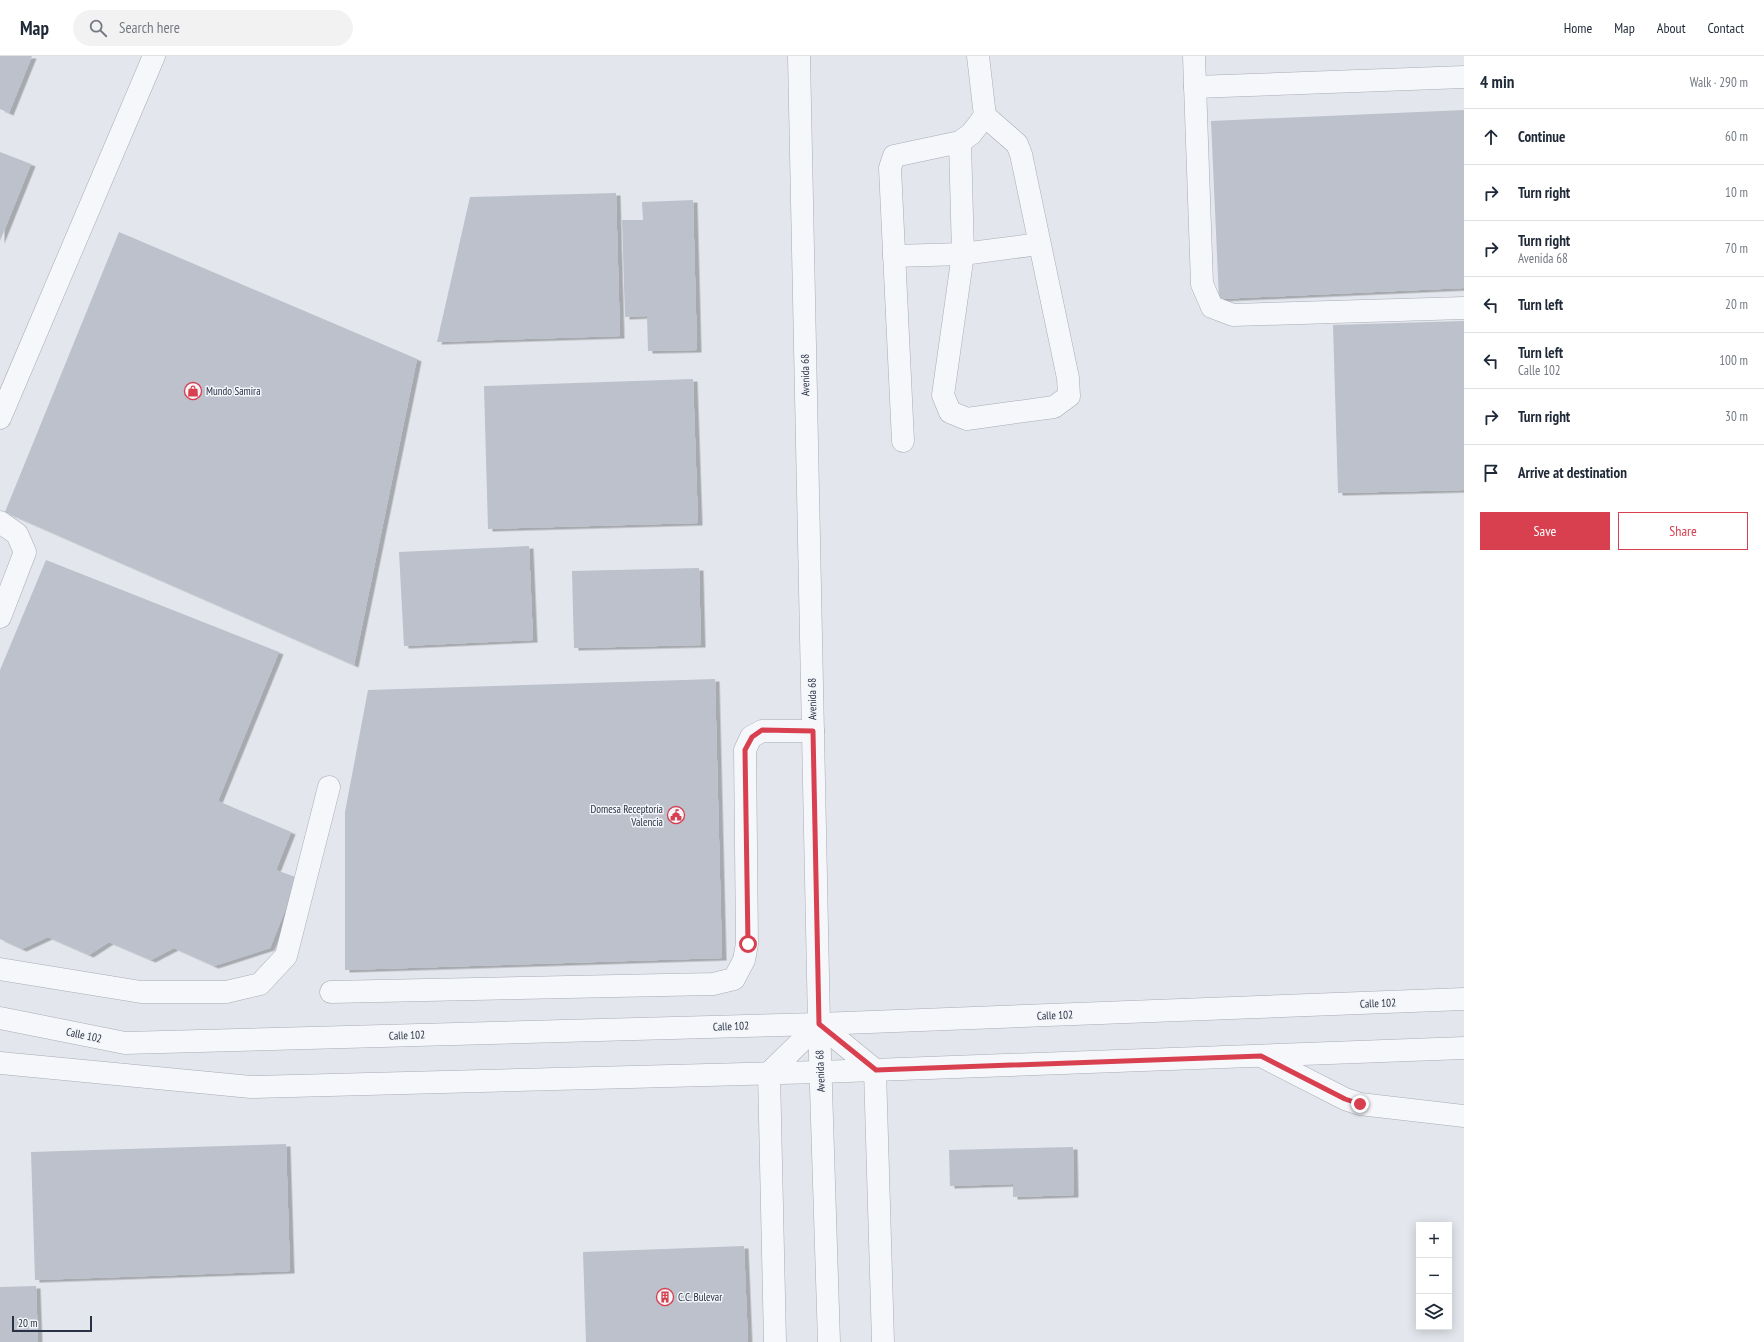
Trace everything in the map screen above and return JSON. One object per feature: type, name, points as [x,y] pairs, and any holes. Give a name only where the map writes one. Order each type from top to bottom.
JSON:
[{"type":"street","points":[[0,418],[154,56]]},
{"type":"street","name":"Avenida 68","points":[[799,56],[820,1072],[830,1342]]},
{"type":"street","points":[[960,142],[963,254],[943,395],[950,412],[967,419],[1054,407],[1069,396],[1068,378],[1039,244],[1022,154],[1017,144],[985,116],[978,56]]},
{"type":"street","points":[[1194,56],[1202,284],[1212,307],[1234,315],[1464,308]]},
{"type":"street","points":[[1195,87],[1464,77]]},
{"type":"street","points":[[903,441],[890,168],[894,156],[960,142],[971,134],[985,116]]},
{"type":"street","points":[[894,256],[963,254],[1039,244]]},
{"type":"street","points":[[0,522],[17,534],[25,552],[0,617]]},
{"type":"street","points":[[331,992],[713,984],[734,979],[744,960],[748,944],[745,750],[752,737],[762,730],[813,731]]},
{"type":"street","points":[[0,969],[141,992],[226,992],[260,984],[286,956],[329,787]]},
{"type":"street","name":"Calle 102","points":[[0,1018],[125,1043],[819,1024],[1464,999]]},
{"type":"street","points":[[775,1342],[769,1073],[819,1024],[876,1070],[883,1342]]},
{"type":"street","points":[[0,1063],[250,1088],[820,1072],[1464,1048]]},
{"type":"street","points":[[1261,1056],[1345,1099],[1360,1104],[1464,1116]]},
{"type":"building","points":[[0,56],[32,56],[9,113],[0,109]]},
{"type":"building","points":[[1464,110],[1464,288],[1219,299],[1211,121]]},
{"type":"building","points":[[0,152],[31,164],[0,241]]},
{"type":"building","points":[[616,193],[620,336],[437,342],[470,197]]},
{"type":"building","points":[[693,200],[697,350],[648,351],[647,316],[625,317],[622,220],[643,220],[642,202]]},
{"type":"building","points":[[119,232],[417,359],[354,665],[5,512]]},
{"type":"building","points":[[1464,321],[1464,490],[1338,493],[1333,325]]},
{"type":"building","points":[[693,379],[698,523],[488,529],[484,386]]},
{"type":"building","points":[[529,546],[533,640],[404,646],[399,552]]},
{"type":"building","points":[[46,560],[279,652],[218,801],[291,832],[276,870],[298,878],[270,948],[214,966],[174,948],[151,960],[109,942],[89,955],[48,937],[22,949],[0,939],[0,670]]},
{"type":"building","points":[[699,568],[701,645],[574,648],[572,571]]},
{"type":"building","points":[[715,679],[722,958],[345,970],[345,812],[368,690]]},
{"type":"building","points":[[286,1144],[290,1271],[35,1280],[31,1152]]},
{"type":"building","points":[[1073,1147],[1074,1195],[1013,1197],[1013,1184],[950,1186],[949,1150]]},
{"type":"building","name":"C.C. Bulevar","points":[[744,1246],[748,1342],[586,1342],[583,1252]]},
{"type":"building","points":[[36,1286],[38,1342],[0,1342],[0,1287]]},
{"type":"place","name":"Mundo Samira","points":[[193,391]]},
{"type":"place","name":"Domesa Receptoría Valencia","points":[[676,815]]},
{"type":"place","name":"C.C. Bulevar","points":[[665,1297]]},
{"type":"route","points":[[748,944],[745,750],[752,737],[762,730],[813,731],[819,1024],[876,1070],[1261,1056],[1345,1099],[1360,1104]]}]
